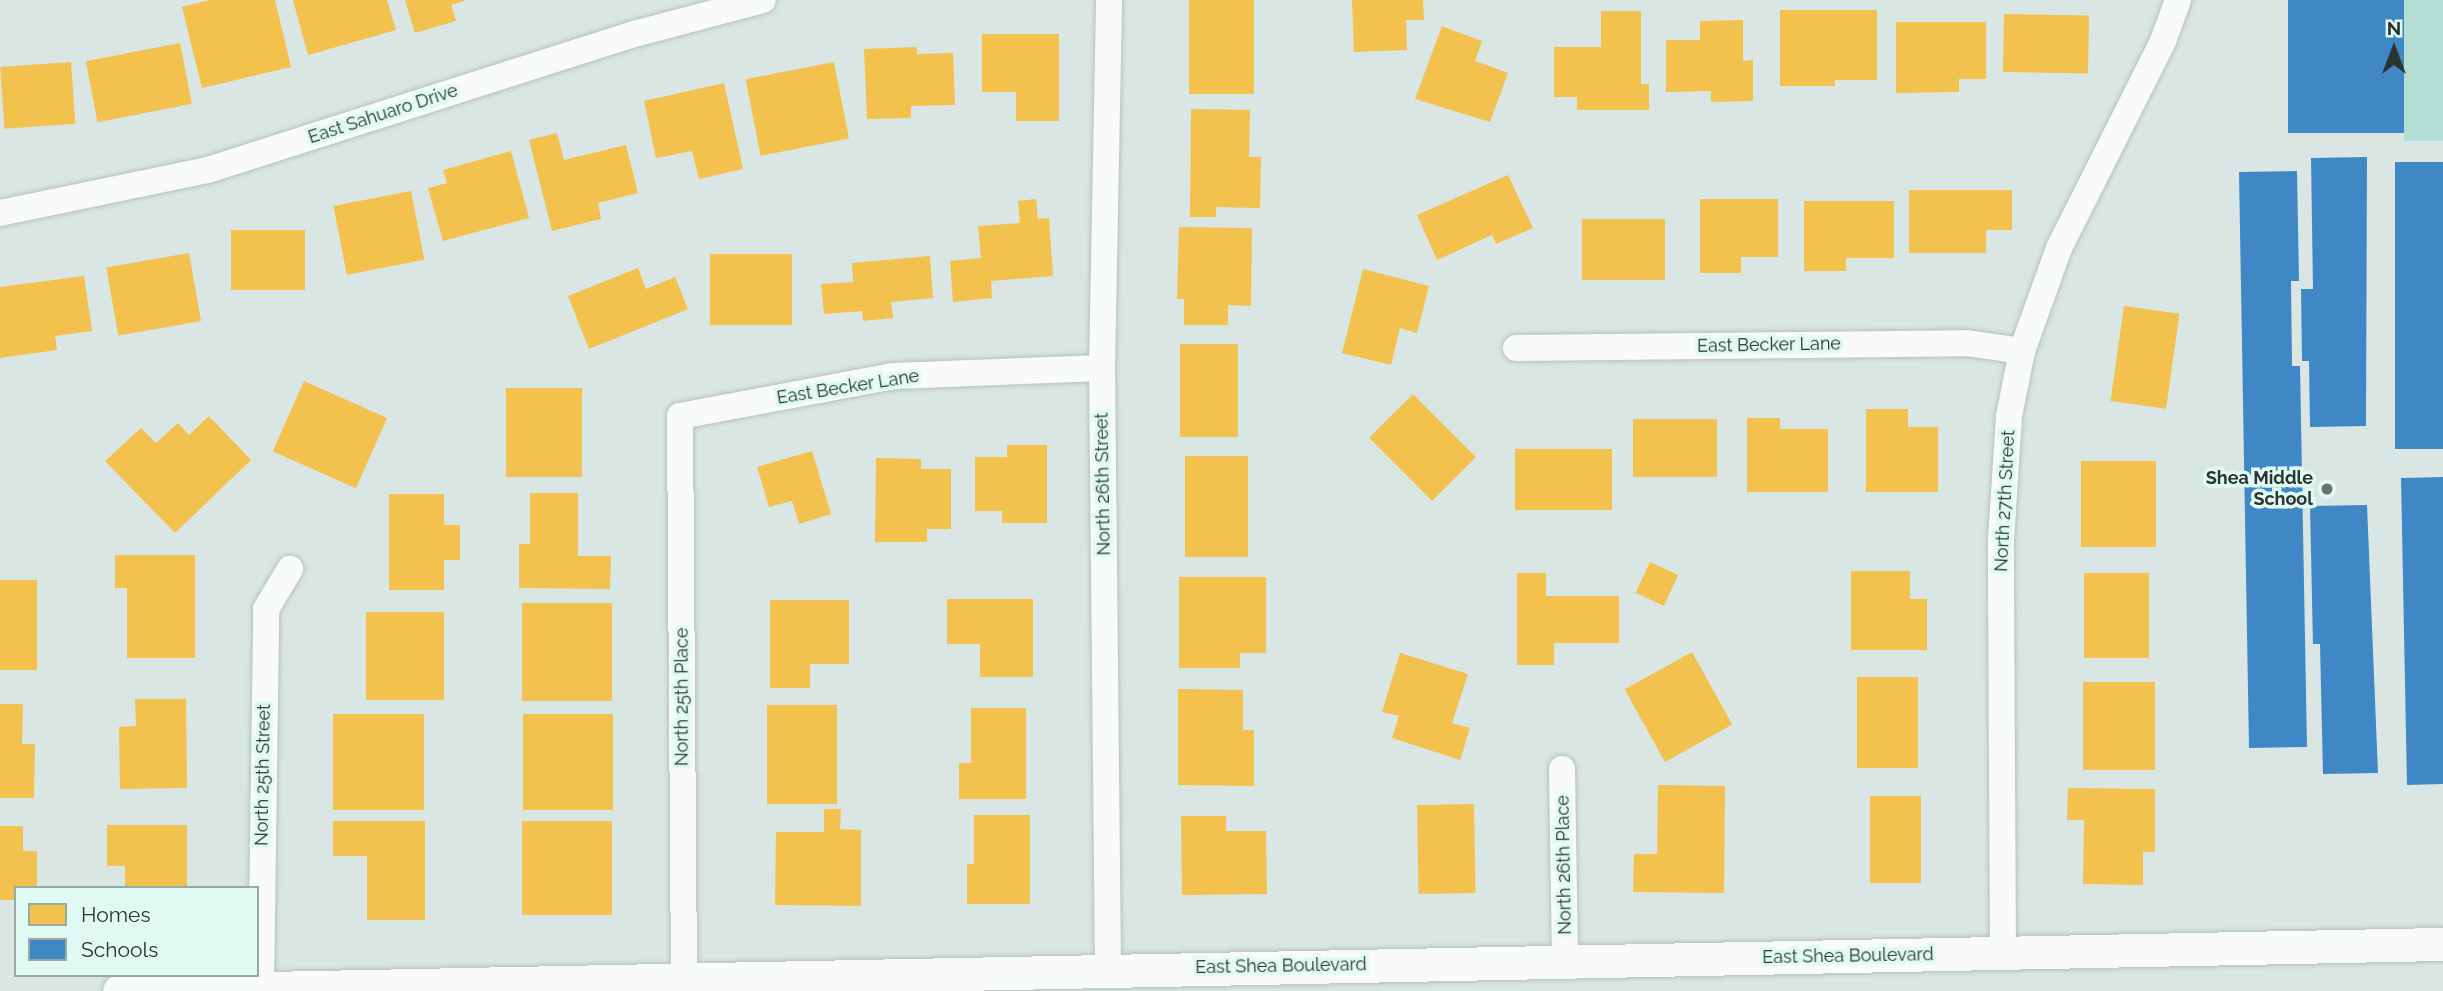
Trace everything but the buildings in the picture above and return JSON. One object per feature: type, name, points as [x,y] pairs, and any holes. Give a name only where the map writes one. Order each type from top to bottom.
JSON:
[{"type":"street","name":"East Sahuaro Drive","points":[[0,213],[208,170],[638,33],[763,0]]},
{"type":"street","name":"North 26th Street","points":[[1108,968],[1102,368],[1109,0]]},
{"type":"street","name":"North 27th Street","points":[[2003,953],[2003,478],[2022,351],[2059,248],[2162,41],[2178,0]]},
{"type":"street","name":"East Becker Lane","points":[[1516,348],[1967,343],[2022,351]]},
{"type":"street","name":"East Becker Lane","points":[[680,416],[894,376],[1102,368]]},
{"type":"street","name":"North 25th Place","points":[[680,416],[684,978]]},
{"type":"street","name":"North 25th Street","points":[[261,988],[266,609],[290,569]]},
{"type":"street","name":"North 26th Place","points":[[1563,769],[1565,961]]},
{"type":"street","name":"East Shea Boulevard","points":[[119,991],[439,987],[684,978],[862,983],[1108,968],[1304,978],[1565,961],[2443,944]]},
{"type":"green space","points":[[2404,0],[2443,0],[2443,141],[2404,141]]},
{"type":"place","name":"Shea Middle School","points":[[2327,489]]}]
